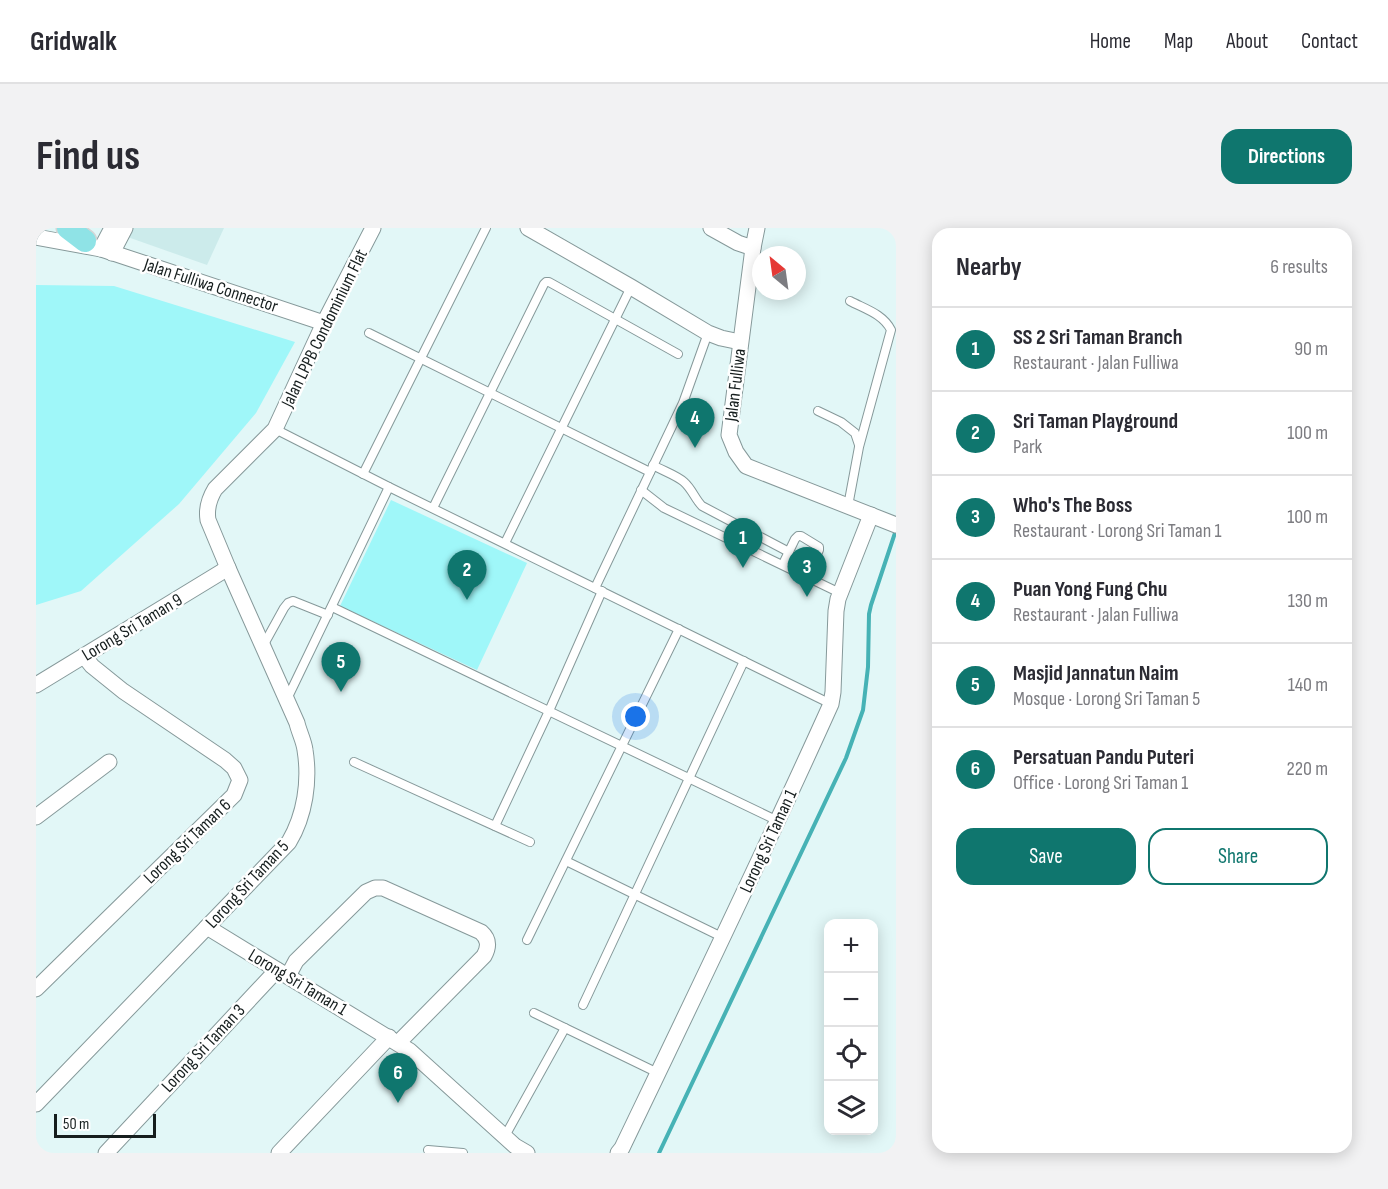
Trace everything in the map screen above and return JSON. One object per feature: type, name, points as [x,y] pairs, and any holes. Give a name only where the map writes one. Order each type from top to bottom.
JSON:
[{"type":"street","name":"Jalan Fulliwa Connector","points":[[57,228],[93,244],[324,322]]},
{"type":"street","points":[[93,244],[112,228]]},
{"type":"street","points":[[93,244],[125,228]]},
{"type":"street","name":"Jalan LPPB Condominium Flat","points":[[274,429],[324,322],[373,228]]},
{"type":"street","points":[[528,228],[708,333],[740,342]]},
{"type":"street","points":[[711,228],[738,243],[752,248]]},
{"type":"street","name":"Jalan Fulliwa","points":[[753,246],[757,228]]},
{"type":"street","name":"Jalan Fulliwa Connector","points":[[36,237],[93,244]]},
{"type":"street","name":"Jalan Fulliwa","points":[[752,255],[729,435],[736,452],[746,466],[892,524]]},
{"type":"street","name":"Lorong Sri Taman 5","points":[[36,1104],[289,842],[300,820],[306,793],[305,748],[297,723],[228,568],[207,513],[210,497],[215,489],[274,429]]},
{"type":"street","name":"Lorong Sri Taman 1","points":[[618,1153],[724,938],[831,704],[836,611],[840,593],[871,515]]},
{"type":"street","name":"Lorong Sri Taman 9","points":[[36,685],[228,568]]},
{"type":"street","name":"Lorong Sri Taman 6","points":[[36,989],[234,795],[240,780],[234,768],[225,760],[123,691],[92,666],[84,656]]},
{"type":"street","points":[[36,817],[109,762]]},
{"type":"street","name":"Lorong Sri Taman 3","points":[[106,1153],[282,973],[366,892],[375,888],[383,888],[481,932],[486,936],[488,943],[484,956],[394,1040]]},
{"type":"street","name":"Lorong Sri Taman 1","points":[[207,927],[410,1051],[513,1147]]},
{"type":"street","points":[[279,1153],[394,1040]]},
{"type":"lane","points":[[363,474],[486,228]]},
{"type":"lane","points":[[433,508],[546,282],[678,354]]},
{"type":"lane","points":[[505,543],[631,287]]},
{"type":"lane","points":[[848,506],[859,447],[891,330],[880,316],[850,301]]},
{"type":"lane","points":[[369,333],[562,428],[683,481],[702,506],[789,552]]},
{"type":"lane","points":[[495,826],[549,711],[641,490],[683,403],[708,333]]},
{"type":"lane","points":[[818,411],[841,422],[855,433],[859,447]]},
{"type":"lane","points":[[274,429],[831,704]]},
{"type":"lane","points":[[286,701],[389,487]]},
{"type":"lane","points":[[641,490],[664,508],[840,593]]},
{"type":"lane","points":[[783,564],[798,536],[801,536],[819,547],[811,568],[813,580]]},
{"type":"lane","points":[[262,647],[288,603],[293,601],[330,611],[549,711],[778,821]]},
{"type":"lane","points":[[527,940],[679,629]]},
{"type":"lane","points":[[583,1005],[744,661]]},
{"type":"lane","points":[[354,762],[530,842]]},
{"type":"lane","points":[[566,861],[724,938]]},
{"type":"lane","points":[[534,1013],[658,1073]]},
{"type":"lane","points":[[513,1147],[565,1028]]},
{"type":"lane","points":[[428,1150],[463,1153]]},
{"type":"shaded area","points":[[102,228],[224,228],[207,265]]},
{"type":"shaded area","points":[[36,285],[114,286],[295,342],[256,413],[179,504],[81,591],[36,605]]},
{"type":"shaded area","points":[[391,500],[527,563],[477,670],[340,606]]},
{"type":"waterway","points":[[659,1153],[846,758],[863,710],[868,667],[869,614],[896,530]]},
{"type":"place","name":"Puan Yong Fung Chu","points":[[695,448]]},
{"type":"place","name":"SS 2 Sri Taman Branch","points":[[743,568]]},
{"type":"place","name":"Who's The Boss","points":[[807,597]]},
{"type":"place","name":"Sri Taman Playground","points":[[467,600]]},
{"type":"place","name":"Masjid Jannatun Naim","points":[[341,692]]},
{"type":"place","name":"Persatuan Pandu Puteri","points":[[398,1103]]}]
